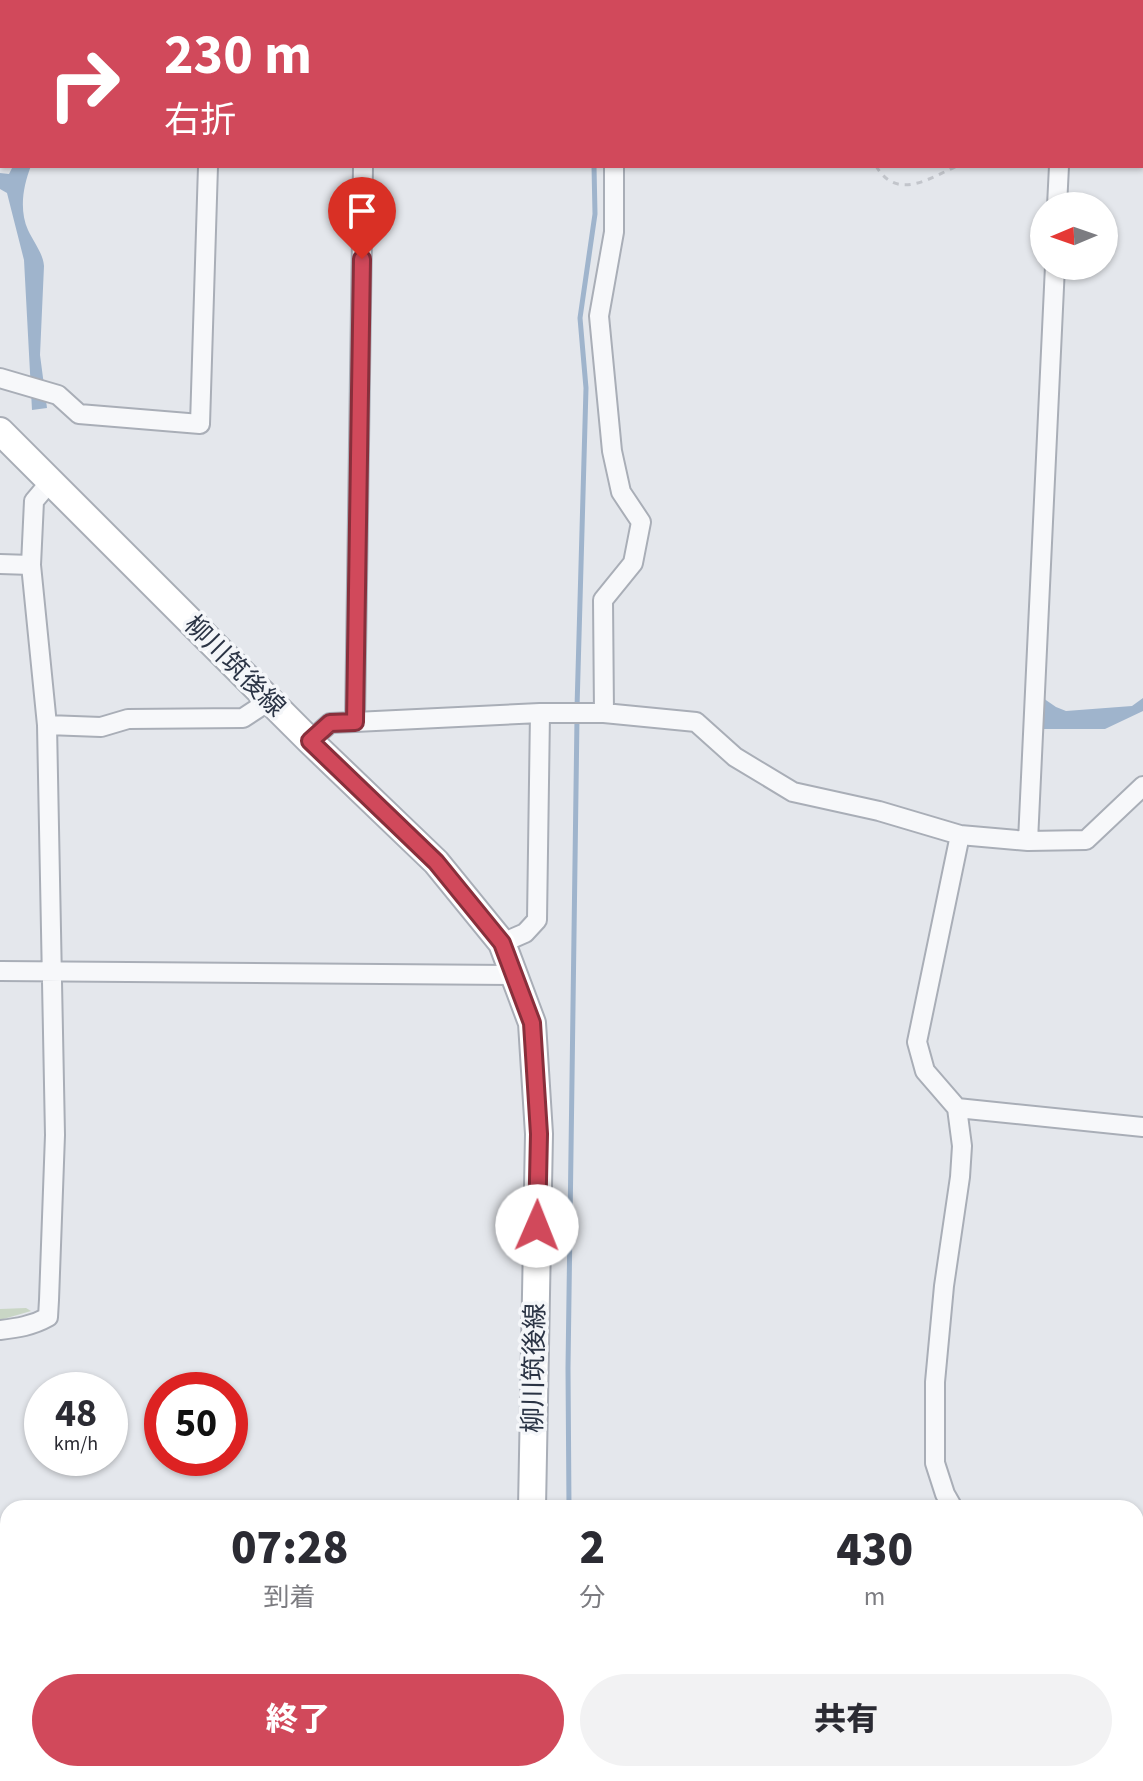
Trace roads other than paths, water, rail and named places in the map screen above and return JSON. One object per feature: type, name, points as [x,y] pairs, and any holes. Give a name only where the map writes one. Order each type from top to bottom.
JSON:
[{"type":"main road","name":"柳川筑後線","points":[[0,431],[269,701],[436,862],[502,943],[532,1023],[539,1134],[532,1500]]},
{"type":"street","points":[[0,378],[58,395],[79,414],[200,424],[208,168]]},
{"type":"street","points":[[355,722],[363,168]]},
{"type":"street","points":[[604,713],[603,600],[633,563],[641,522],[621,492],[612,451],[599,316],[614,232],[614,168]]},
{"type":"street","points":[[1058,192],[1059,168]]},
{"type":"street","points":[[1028,841],[1054,280]]},
{"type":"street","points":[[0,1330],[31,1326],[48,1317],[55,1135],[47,725],[31,565],[34,501],[50,482]]},
{"type":"street","points":[[0,564],[31,565]]},
{"type":"street","points":[[47,725],[101,727],[128,719],[243,718],[269,701]]},
{"type":"street","points":[[502,943],[525,933],[537,920],[540,713]]},
{"type":"street","points":[[310,741],[330,723],[540,713],[604,713],[696,722],[735,757],[793,792],[879,811],[960,835],[1028,841],[1086,840],[1143,786]]},
{"type":"street","points":[[948,1500],[935,1463],[935,1382],[962,1146],[957,1108],[925,1071],[917,1042],[960,835]]},
{"type":"street","points":[[0,971],[514,975]]},
{"type":"street","points":[[957,1108],[1143,1127]]},
{"type":"water","points":[[12,168],[30,168],[24,190],[24,214],[44,266],[40,355],[47,408],[32,410],[24,260],[7,193],[0,189],[0,173],[9,174]]},
{"type":"water","points":[[1040,696],[1066,711],[1132,706],[1143,698],[1143,711],[1105,729],[1041,729]]},
{"type":"waterway","points":[[577,708],[586,388],[580,318],[595,214],[594,168]]},
{"type":"waterway","points":[[569,1500],[577,718]]}]
